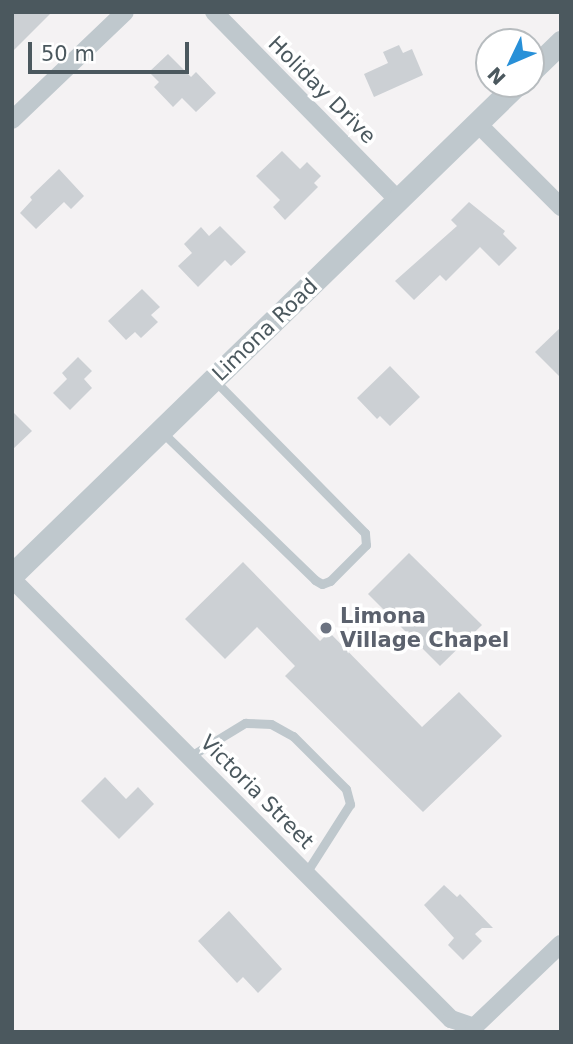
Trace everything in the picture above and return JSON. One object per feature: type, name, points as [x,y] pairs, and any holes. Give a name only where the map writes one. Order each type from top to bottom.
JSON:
[{"type":"street","points":[[12,121],[125,12]]},
{"type":"street","name":"Holiday Drive","points":[[214,12],[398,200]]},
{"type":"street","points":[[545,57],[561,42]]},
{"type":"street","name":"Limona Road","points":[[12,577],[503,98]]},
{"type":"street","points":[[477,123],[561,207]]},
{"type":"street","name":"Victoria Street","points":[[12,577],[451,1019],[475,1030]]},
{"type":"street","points":[[475,1030],[561,944]]},
{"type":"lane","points":[[161,431],[315,580],[322,584],[330,581],[366,545],[365,533],[214,380]]},
{"type":"lane","points":[[189,757],[246,723],[271,724],[293,736],[346,789],[349,804],[306,873]]},
{"type":"building","points":[[12,12],[52,12],[12,52]]},
{"type":"building","points":[[399,45],[403,53],[412,49],[423,75],[374,97],[364,74],[388,63],[383,52]]},
{"type":"building","points":[[168,54],[191,77],[196,72],[216,93],[196,112],[182,98],[173,107],[154,87],[159,82],[149,72]]},
{"type":"building","points":[[282,151],[300,169],[307,162],[321,176],[314,183],[318,187],[285,220],[273,207],[280,200],[256,176]]},
{"type":"building","points":[[59,169],[84,196],[71,209],[64,202],[36,229],[20,213],[32,200],[30,197]]},
{"type":"building","points":[[469,202],[505,231],[503,234],[517,248],[499,266],[480,247],[446,281],[440,275],[414,300],[395,281],[457,226],[451,220]]},
{"type":"building","points":[[220,226],[246,252],[231,266],[225,260],[198,287],[178,266],[192,253],[184,244],[201,227],[209,236]]},
{"type":"building","points":[[142,289],[160,307],[151,315],[158,322],[141,338],[135,332],[126,340],[108,321]]},
{"type":"building","points":[[561,327],[561,378],[535,352]]},
{"type":"building","points":[[78,357],[92,371],[84,379],[92,388],[70,410],[53,393],[67,379],[62,373]]},
{"type":"building","points":[[390,366],[420,397],[390,426],[380,416],[377,419],[357,398]]},
{"type":"building","points":[[12,411],[32,431],[12,450]]},
{"type":"building","points":[[409,553],[482,625],[440,666],[368,594]]},
{"type":"building","points":[[243,562],[320,641],[329,632],[422,727],[459,692],[502,736],[423,812],[285,676],[295,666],[257,627],[225,659],[185,619]]},
{"type":"building","points":[[105,777],[126,799],[138,787],[154,804],[119,839],[81,801]]},
{"type":"building","points":[[444,885],[457,897],[460,894],[493,928],[482,928],[475,934],[482,941],[463,960],[448,945],[454,938],[424,905]]},
{"type":"building","points":[[229,911],[282,969],[258,993],[243,977],[237,983],[198,941]]},
{"type":"place","name":"Limona Village Chapel","points":[[326,628]]}]
